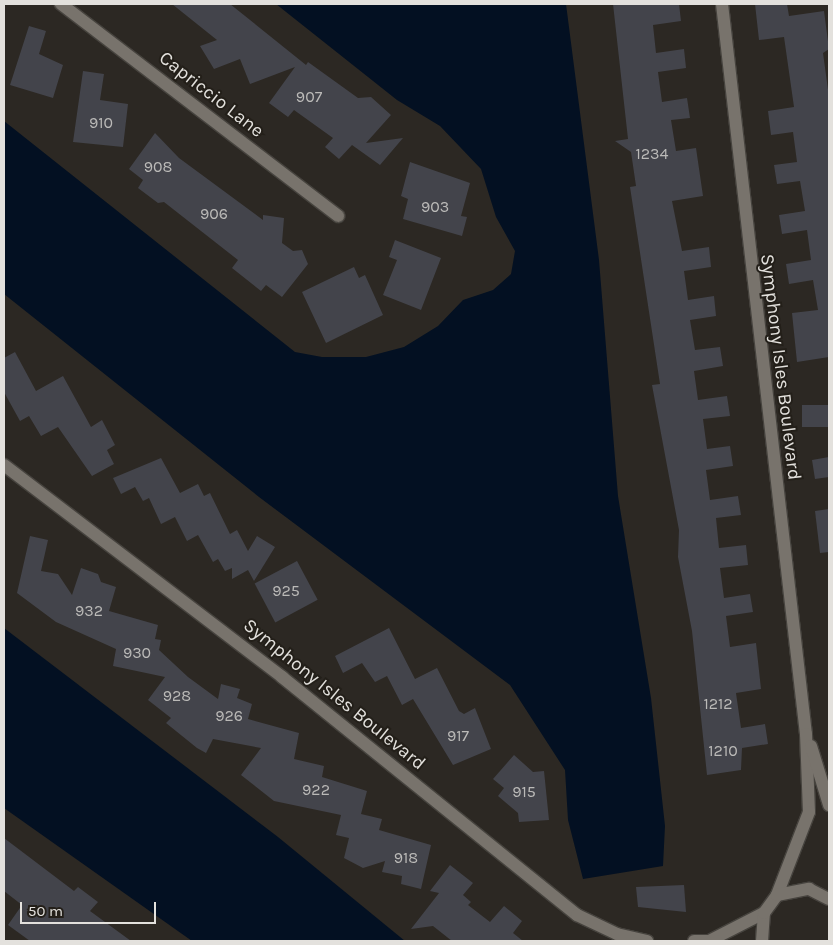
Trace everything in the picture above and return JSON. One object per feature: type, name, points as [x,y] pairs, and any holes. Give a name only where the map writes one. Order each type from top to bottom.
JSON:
[{"type":"street","name":"Capriccio Lane","points":[[61,4],[338,216]]},
{"type":"street","name":"Symphony Isles Boulevard","points":[[694,941],[714,940],[764,912],[777,895],[809,812],[806,734],[722,4]]},
{"type":"street","name":"Symphony Isles Boulevard","points":[[4,464],[282,676],[577,915],[617,934],[647,941]]},
{"type":"street","name":"Symphony Isles Boulevard","points":[[806,734],[829,805]]},
{"type":"street","points":[[777,895],[809,889],[829,899]]},
{"type":"street","points":[[762,941],[764,912]]},
{"type":"water","points":[[276,4],[566,4],[599,260],[618,496],[651,698],[665,826],[663,866],[583,879],[568,820],[565,770],[510,685],[259,497],[4,294],[4,121],[295,352],[322,357],[366,357],[404,347],[438,326],[463,300],[493,290],[511,274],[515,251],[496,217],[481,169],[440,126],[397,100]]},
{"type":"water","points":[[4,628],[278,837],[405,941],[192,941],[4,808]]},
{"type":"building","points":[[172,4],[230,4],[306,65],[308,62],[358,98],[371,97],[391,115],[366,143],[403,138],[380,165],[352,145],[339,159],[325,147],[333,138],[294,110],[288,117],[269,103],[295,67],[250,84],[240,59],[214,69],[200,46],[217,40]]},
{"type":"building","points":[[613,4],[679,4],[681,21],[653,25],[656,53],[684,49],[686,68],[658,72],[662,102],[687,98],[690,118],[671,120],[676,151],[696,148],[703,196],[672,201],[682,251],[709,247],[711,267],[684,271],[688,300],[714,296],[716,316],[690,320],[695,350],[720,347],[723,366],[694,371],[698,400],[727,396],[730,416],[703,419],[707,449],[730,446],[733,466],[706,470],[710,500],[738,496],[741,515],[716,518],[719,548],[746,545],[748,565],[720,568],[724,598],[750,594],[753,612],[726,616],[730,647],[756,643],[761,689],[736,693],[741,728],[765,724],[768,744],[742,748],[741,770],[707,775],[692,631],[678,557],[679,530],[652,385],[660,384],[630,187],[636,186],[631,152],[615,141],[628,139]]},
{"type":"building","points":[[755,4],[787,4],[789,16],[824,11],[829,49],[823,53],[829,97],[829,357],[797,362],[792,313],[818,310],[813,280],[789,284],[786,264],[811,260],[807,230],[782,234],[779,215],[805,211],[800,181],[777,184],[774,165],[797,162],[793,132],[771,135],[768,111],[794,107],[784,37],[759,40]]},
{"type":"building","points":[[29,26],[46,31],[39,54],[63,65],[53,98],[10,85]]},
{"type":"building","points":[[83,71],[104,74],[100,100],[128,104],[123,147],[73,142]]},
{"type":"building","points":[[155,133],[179,158],[263,220],[263,215],[284,218],[282,243],[293,251],[302,250],[308,264],[282,297],[266,285],[261,291],[232,268],[238,260],[164,202],[158,203],[138,188],[143,180],[129,169]]},
{"type":"building","points":[[410,162],[470,183],[461,216],[467,217],[462,236],[403,219],[408,199],[401,196]]},
{"type":"building","points":[[395,240],[441,258],[421,310],[383,295],[397,260],[389,257]]},
{"type":"building","points":[[354,267],[359,278],[365,275],[383,315],[326,343],[302,292]]},
{"type":"building","points":[[15,352],[36,391],[63,376],[91,427],[102,420],[115,445],[107,450],[114,464],[92,476],[58,427],[41,436],[29,416],[20,421],[4,392],[4,358]]},
{"type":"building","points":[[802,405],[829,405],[829,427],[802,427]]},
{"type":"building","points":[[829,457],[829,477],[815,479],[812,460]]},
{"type":"building","points":[[161,458],[180,493],[198,484],[204,496],[210,493],[230,534],[237,530],[248,551],[257,536],[275,547],[254,581],[248,570],[232,579],[232,568],[225,571],[218,559],[213,562],[198,535],[187,541],[175,517],[161,524],[149,498],[143,501],[135,487],[121,494],[113,478]]},
{"type":"building","points":[[829,509],[829,552],[820,553],[815,511]]},
{"type":"building","points":[[30,536],[48,540],[41,571],[58,574],[72,595],[81,568],[98,574],[101,582],[116,587],[109,611],[158,625],[155,639],[161,640],[159,650],[188,677],[218,699],[221,684],[240,689],[237,698],[252,704],[248,719],[299,733],[294,759],[324,766],[322,777],[367,791],[361,814],[382,819],[379,830],[431,845],[421,889],[401,884],[402,876],[382,872],[385,861],[363,868],[344,858],[349,838],[336,835],[341,815],[274,801],[241,775],[261,748],[213,739],[206,753],[197,748],[166,723],[171,718],[148,700],[165,677],[113,666],[116,649],[56,622],[17,593]]},
{"type":"building","points":[[297,561],[318,600],[275,622],[255,584]]},
{"type":"building","points":[[389,628],[415,679],[437,668],[459,711],[464,714],[475,708],[491,749],[453,765],[413,699],[402,705],[387,676],[375,682],[362,663],[343,673],[335,656]]},
{"type":"building","points":[[514,755],[533,772],[544,771],[549,820],[519,822],[518,813],[498,796],[504,788],[493,779]]},
{"type":"building","points":[[4,838],[74,891],[78,887],[98,902],[90,911],[131,941],[30,941],[8,925],[22,905],[4,891]]},
{"type":"building","points":[[450,865],[473,883],[463,895],[471,902],[468,905],[490,922],[504,906],[522,921],[513,933],[523,941],[452,941],[433,926],[411,929],[439,893],[430,891]]},
{"type":"building","points":[[684,885],[686,912],[638,907],[636,887]]}]
